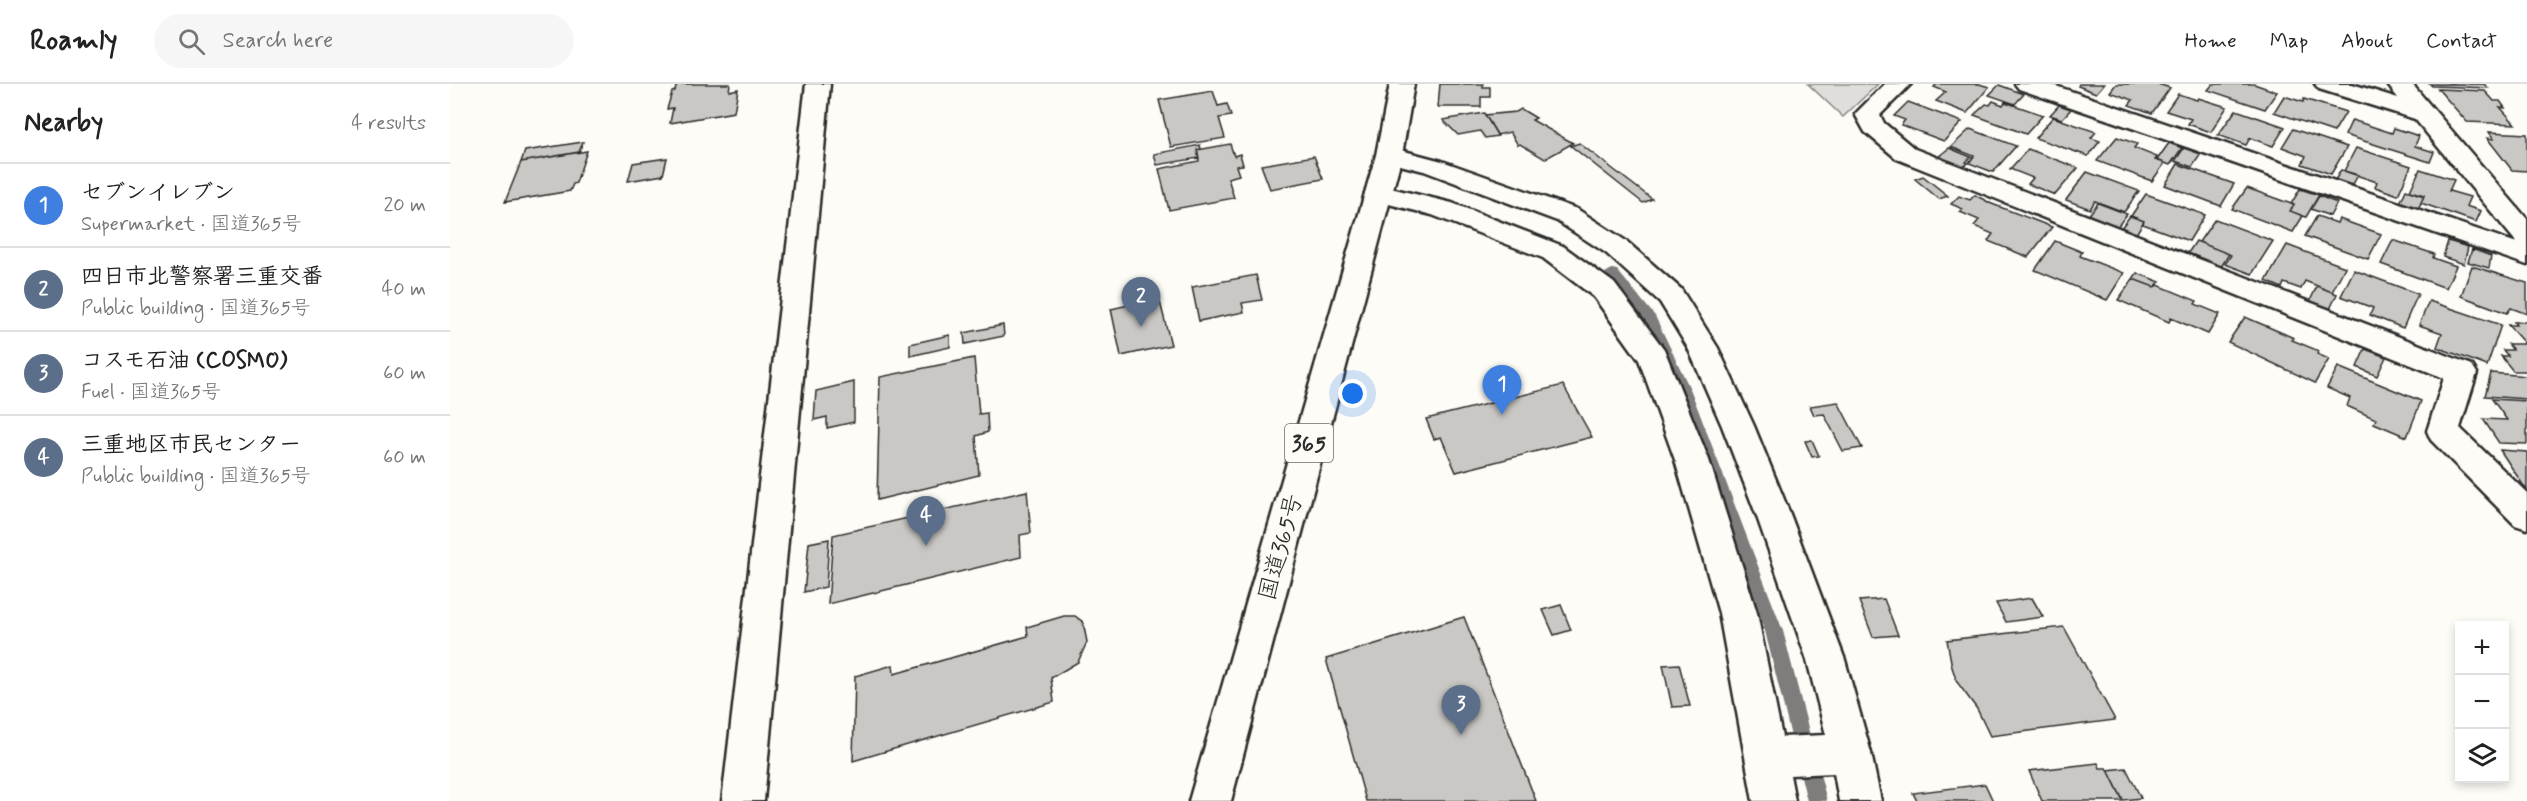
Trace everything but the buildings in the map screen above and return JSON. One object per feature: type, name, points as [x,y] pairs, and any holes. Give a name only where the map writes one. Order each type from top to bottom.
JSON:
[{"type":"main road","points":[[743,801],[818,84]]},
{"type":"main road","name":"国道365号","points":[[1210,801],[1389,155],[1402,84]]},
{"type":"main road","points":[[1899,84],[1867,114],[1874,127],[1906,154],[2462,373],[2443,431],[2527,515]]},
{"type":"main road","points":[[2027,84],[2527,256]]},
{"type":"main road","points":[[2328,84],[2424,114]]},
{"type":"main road","points":[[2399,84],[2527,237]]},
{"type":"main road","points":[[1389,155],[1433,166],[1567,215],[1616,247],[1671,296],[1702,348],[1768,503],[1826,660],[1851,753],[1860,801]]},
{"type":"main road","points":[[1378,193],[1442,209],[1553,252],[1604,290],[1653,357],[1692,460],[1738,613],[1773,801]]},
{"type":"main road","points":[[1765,757],[1851,753]]},
{"type":"shaded area","points":[[1808,84],[1878,84],[1843,117]]},
{"type":"waterway","points":[[1612,273],[1648,316],[1684,391],[1774,631],[1817,801]]},
{"type":"place","name":"四日市北警察署三重交番","points":[[1141,327]]},
{"type":"place","name":"セブンイレブン","points":[[1502,415]]},
{"type":"place","name":"三重地区市民センター","points":[[926,546]]},
{"type":"place","name":"コスモ石油 (COSMO)","points":[[1461,735]]}]
